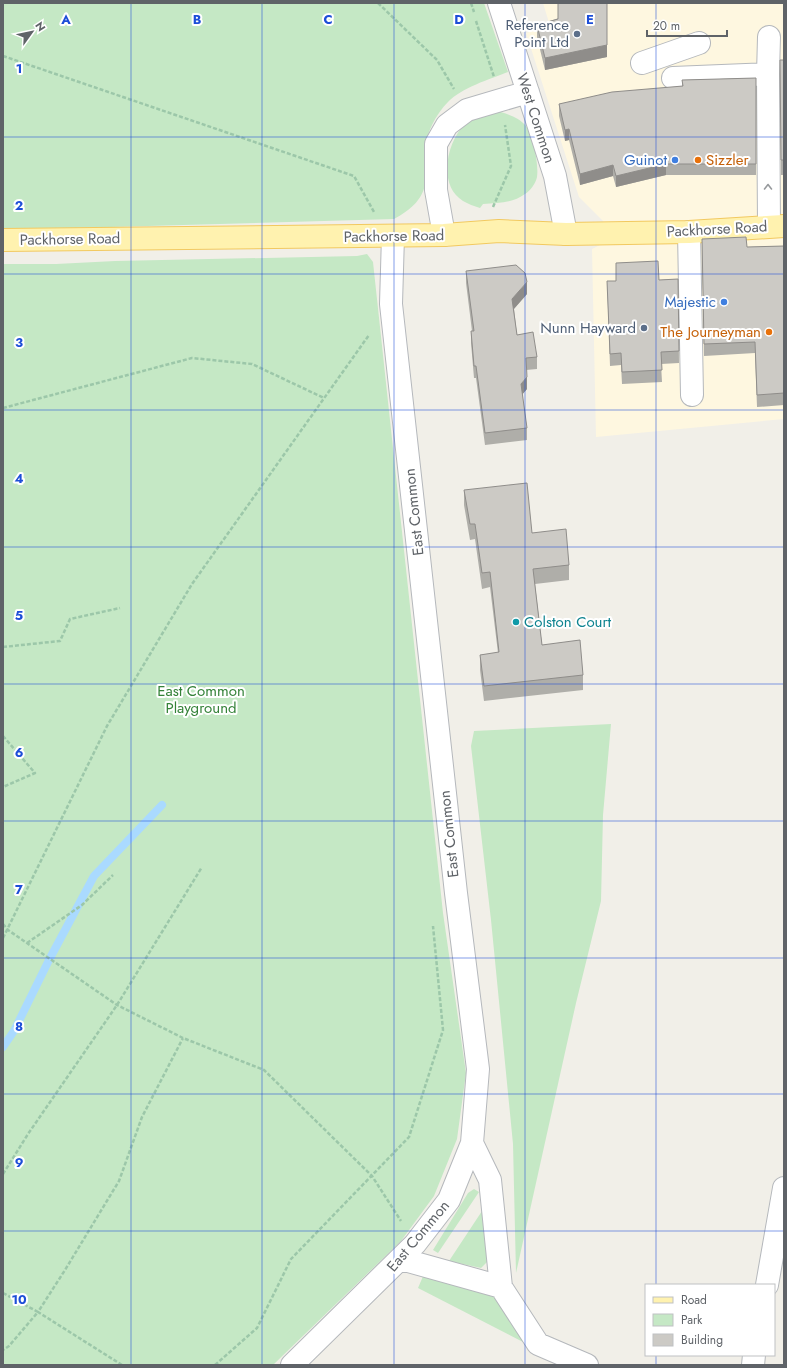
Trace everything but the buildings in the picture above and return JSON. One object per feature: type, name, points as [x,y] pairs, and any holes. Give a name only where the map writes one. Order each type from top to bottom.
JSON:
[{"type":"main road","name":"Packhorse Road","points":[[3,240],[393,236],[444,235],[499,231],[566,234],[689,232],[776,226]]},
{"type":"street","name":"West Common","points":[[499,3],[555,176],[566,234]]},
{"type":"street","points":[[769,37],[773,64],[776,226]]},
{"type":"street","points":[[642,63],[699,43]]},
{"type":"street","points":[[673,78],[773,64]]},
{"type":"street","points":[[444,235],[436,190],[436,144],[447,126],[467,110],[528,92]]},
{"type":"street","points":[[689,232],[692,395]]},
{"type":"street","name":"East Common","points":[[292,1365],[408,1251],[449,1200],[472,1143],[478,1069],[454,878],[391,304],[393,236]]},
{"type":"street","points":[[472,1143],[490,1180],[501,1287],[538,1344],[581,1364]]},
{"type":"street","points":[[767,1284],[784,1188]]},
{"type":"street","points":[[408,1251],[501,1287]]},
{"type":"path","points":[[378,3],[437,60],[467,110]]},
{"type":"path","points":[[3,56],[354,176],[373,209],[393,236]]},
{"type":"path","points":[[3,938],[111,719],[195,580],[391,304]]},
{"type":"path","points":[[3,408],[192,358],[252,364],[324,398]]},
{"type":"path","points":[[3,647],[60,642],[70,619],[120,608]]},
{"type":"path","points":[[3,736],[35,773],[3,787]]},
{"type":"path","points":[[3,1174],[28,1134],[117,1005],[202,867]]},
{"type":"path","points":[[27,943],[82,905],[113,875]]},
{"type":"path","points":[[215,1365],[257,1328],[291,1259],[409,1137],[443,1030],[432,920]]},
{"type":"path","points":[[3,924],[8,930],[117,1005],[183,1038],[264,1070],[372,1176],[408,1251]]},
{"type":"path","points":[[3,1350],[9,1346],[38,1312],[119,1181],[142,1117],[183,1038]]},
{"type":"path","points":[[3,1292],[38,1312],[122,1365]]},
{"type":"shaded area","points":[[543,3],[784,3],[784,419],[596,437],[592,249],[618,236],[579,197],[526,33],[550,26]]},
{"type":"green space","points":[[3,3],[484,3],[508,72],[460,92],[444,107],[432,124],[427,137],[425,153],[426,178],[423,192],[416,203],[406,212],[394,219],[3,230]]},
{"type":"green space","points":[[493,110],[515,117],[529,130],[535,150],[537,177],[531,189],[520,197],[505,202],[483,204],[480,208],[463,201],[455,194],[450,185],[447,174],[448,163],[453,141],[465,124]]},
{"type":"green space","name":"East Common Playground","points":[[367,254],[373,262],[443,913],[466,1073],[457,1139],[434,1196],[401,1241],[273,1365],[3,1365],[3,264],[357,256]]},
{"type":"green space","points":[[611,724],[603,815],[601,901],[576,1003],[516,1273],[513,1144],[491,920],[471,746],[474,731]]},
{"type":"green space","points":[[474,1189],[479,1192],[438,1253],[433,1250],[468,1193]]},
{"type":"green space","points":[[484,1208],[487,1262],[481,1268],[449,1261]]},
{"type":"green space","points":[[424,1274],[469,1280],[490,1292],[510,1315],[520,1333],[523,1342],[418,1288]]},
{"type":"waterway","points":[[3,1047],[14,1031],[49,960],[94,876],[162,805]]},
{"type":"place","name":"Reference Point Ltd","points":[[577,34]]},
{"type":"place","name":"Guinot","points":[[675,160]]},
{"type":"place","name":"Sizzler","points":[[698,160]]},
{"type":"place","name":"Majestic","points":[[724,302]]},
{"type":"place","name":"Nunn Hayward","points":[[644,328]]},
{"type":"place","name":"The Journeyman","points":[[769,332]]},
{"type":"place","name":"Colston Court","points":[[516,622]]}]
